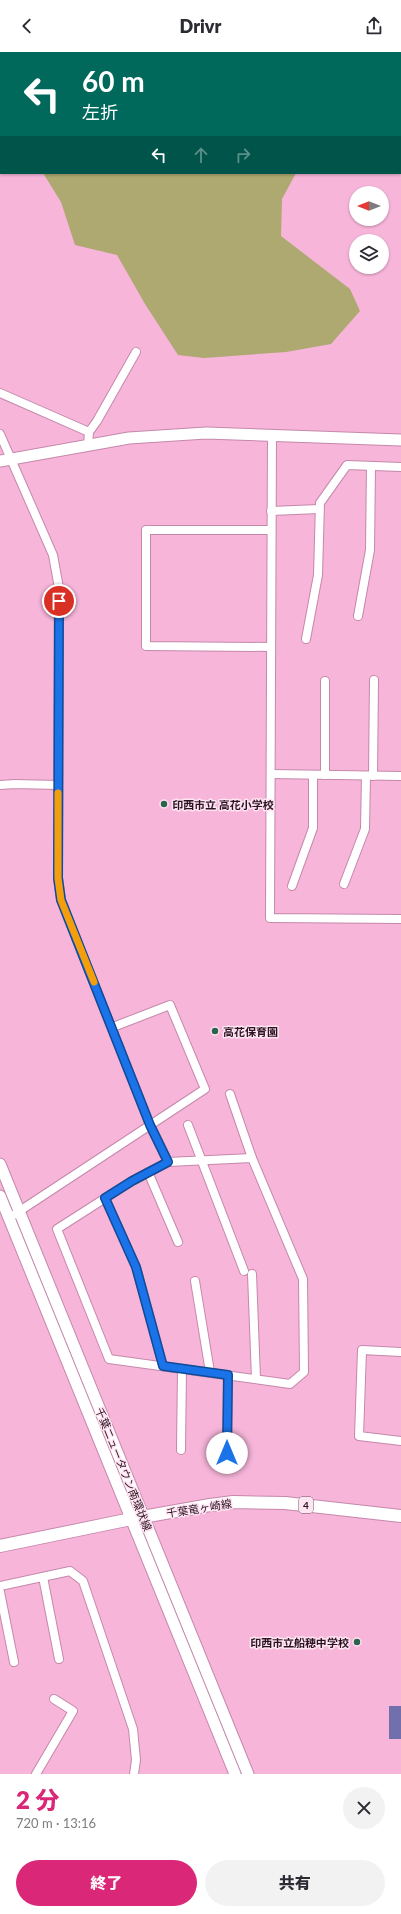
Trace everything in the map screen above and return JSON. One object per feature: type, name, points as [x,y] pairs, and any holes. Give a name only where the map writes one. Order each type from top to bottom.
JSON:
[{"type":"main road","points":[[5,460],[129,438],[206,433],[401,440]]},
{"type":"main road","name":"千葉ニュータウン南環状線","points":[[0,1164],[248,1774]]},
{"type":"main road","name":"千葉ニュータウン南環状線","points":[[0,1196],[235,1774]]},
{"type":"main road","name":"千葉竜ヶ崎線","points":[[0,1546],[210,1504],[258,1502],[401,1516]]},
{"type":"street","points":[[88,445],[89,432],[97,421],[136,352]]},
{"type":"street","points":[[0,393],[89,432]]},
{"type":"street","points":[[0,434],[5,460],[53,555],[58,576],[60,641],[58,878],[61,900],[113,1027],[150,1125],[168,1162]]},
{"type":"street","points":[[272,435],[270,918],[401,919]]},
{"type":"street","points":[[306,639],[318,575],[320,503],[347,466],[401,468]]},
{"type":"street","points":[[358,616],[370,550],[371,466]]},
{"type":"street","points":[[271,511],[319,509]]},
{"type":"street","points":[[271,530],[146,530],[146,646],[271,647]]},
{"type":"street","points":[[344,884],[365,829],[370,776],[374,680]]},
{"type":"street","points":[[325,681],[325,775]]},
{"type":"street","points":[[271,774],[401,776]]},
{"type":"street","points":[[292,886],[313,828],[313,775]]},
{"type":"street","points":[[0,786],[15,784],[58,785]]},
{"type":"street","points":[[9,1218],[205,1089],[170,1005],[113,1027]]},
{"type":"street","points":[[230,1094],[252,1158],[303,1279],[304,1372],[290,1384],[109,1358],[57,1230],[105,1198],[148,1172],[168,1162],[252,1158]]},
{"type":"street","points":[[188,1125],[200,1160],[248,1272],[256,1379]]},
{"type":"street","points":[[148,1172],[178,1242]]},
{"type":"street","points":[[105,1198],[136,1267],[163,1366]]},
{"type":"street","points":[[195,1282],[210,1372]]},
{"type":"street","points":[[401,1352],[362,1350],[359,1436],[401,1441]]},
{"type":"street","points":[[181,1450],[182,1369]]},
{"type":"street","points":[[227,1453],[228,1375]]},
{"type":"street","points":[[0,1586],[70,1571],[83,1581],[133,1729],[136,1760],[134,1774]]},
{"type":"street","points":[[42,1577],[59,1660]]},
{"type":"street","points":[[0,1592],[14,1662]]},
{"type":"street","points":[[36,1774],[73,1711],[54,1699]]},
{"type":"shaded area","points":[[44,174],[295,174],[282,199],[281,236],[350,289],[360,311],[331,344],[286,352],[204,358],[178,355],[145,304],[117,255],[75,245],[61,202]]},
{"type":"shaded area","points":[[389,1706],[401,1706],[401,1739],[389,1739]]},
{"type":"slow traffic","points":[[58,793],[58,878],[61,900],[94,982]]},
{"type":"place","name":"印西市立 高花小学校","points":[[164,804]]},
{"type":"place","name":"高花保育園","points":[[215,1031]]},
{"type":"place","name":"印西市立船穂中学校","points":[[357,1642]]},
{"type":"route","points":[[59,601],[58,878],[61,900],[113,1027],[150,1125],[168,1162],[132,1181],[105,1198],[136,1267],[163,1366],[228,1375],[227,1453]]}]
